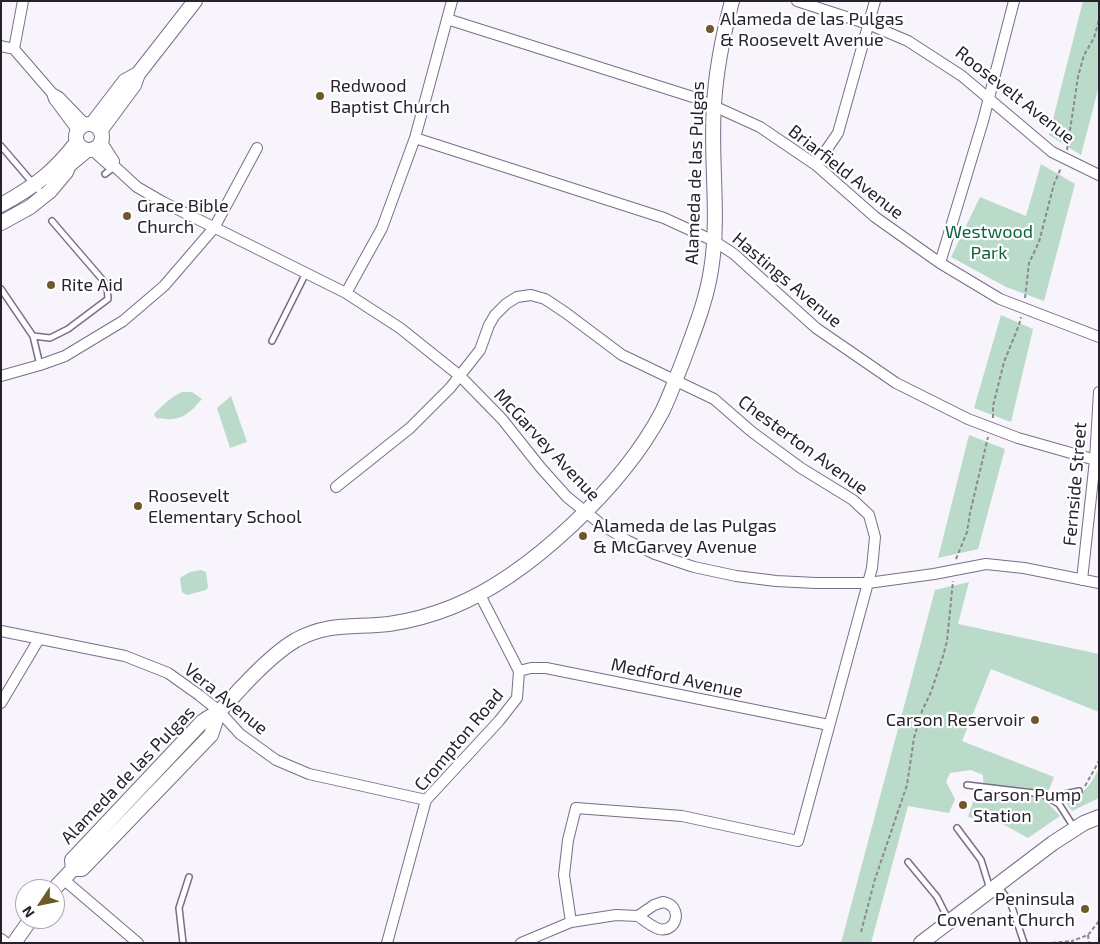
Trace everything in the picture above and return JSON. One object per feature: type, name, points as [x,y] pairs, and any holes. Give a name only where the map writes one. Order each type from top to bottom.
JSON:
[{"type":"main road","points":[[1,223],[14,217],[39,190],[50,174],[89,136],[134,85],[138,74],[195,1]]},
{"type":"main road","name":"Alameda de las Pulgas","points":[[64,879],[82,869],[211,735],[219,711],[281,650],[302,637],[330,627],[389,624],[418,619],[452,607],[479,594],[515,571],[585,513],[627,464],[662,412],[701,314],[711,272],[714,241],[714,106],[719,60],[732,1]]},
{"type":"main road","points":[[1,205],[39,190],[57,186],[89,136]]},
{"type":"main road","points":[[921,943],[1053,843],[1099,817]]},
{"type":"main road","points":[[14,943],[23,929]]},
{"type":"street","points":[[1,46],[14,49],[23,1]]},
{"type":"street","points":[[346,293],[382,228],[415,138],[452,1]]},
{"type":"street","name":"Roosevelt Avenue","points":[[797,1],[868,24],[908,41],[962,76],[1052,152],[1099,175]]},
{"type":"street","points":[[816,165],[838,134],[875,1]]},
{"type":"street","points":[[940,263],[1014,1]]},
{"type":"street","name":"Briarfield Avenue","points":[[447,20],[687,95],[760,128],[816,165],[875,218],[940,263],[1000,299],[1099,337]]},
{"type":"street","name":"McGarvey Avenue","points":[[14,49],[52,93],[54,99],[89,136],[108,165],[114,166],[137,187],[163,202],[346,293],[400,328],[460,376],[502,419],[567,497],[585,513],[628,541],[655,554],[694,567],[736,576],[776,580],[816,583],[868,583],[986,564],[1024,568],[1099,583]]},
{"type":"street","name":"Hastings Avenue","points":[[415,138],[664,218],[714,241],[734,254],[816,328],[896,383],[990,428],[1097,461]]},
{"type":"street","points":[[1,376],[65,356],[123,321],[164,286],[214,228],[257,148]]},
{"type":"street","name":"Chesterton Avenue","points":[[336,487],[410,428],[460,376],[480,350],[495,314],[517,297],[531,295],[545,299],[622,355],[714,399],[752,432],[801,468],[853,500],[869,515],[875,536],[872,568],[798,842],[682,816],[576,808],[568,840],[564,875],[571,922]]},
{"type":"street","name":"Fernside Street","points":[[1082,580],[1097,461],[1099,392]]},
{"type":"street","name":"Crompton Road","points":[[387,943],[426,800],[499,721],[517,698],[518,671],[479,594]]},
{"type":"street","name":"Vera Avenue","points":[[1,631],[125,656],[168,673],[219,711],[240,734],[276,760],[304,772],[426,800]]},
{"type":"street","points":[[1,703],[39,639]]},
{"type":"street","name":"Medford Avenue","points":[[518,671],[531,668],[546,668],[829,725]]},
{"type":"street","points":[[65,880],[138,943]]},
{"type":"street","points":[[521,943],[571,922],[616,915],[638,916]]},
{"type":"street","points":[[1,939],[6,943]]},
{"type":"lane","points":[[1,146],[39,190]]},
{"type":"lane","points":[[104,174],[114,166]]},
{"type":"lane","points":[[33,336],[50,338],[68,330],[108,299],[107,285],[52,221]]},
{"type":"lane","points":[[272,341],[306,274]]},
{"type":"lane","points":[[1,289],[33,336],[40,365]]},
{"type":"lane","points":[[967,785],[1042,794],[1059,804],[1075,829]]},
{"type":"lane","points":[[1054,801],[1065,794],[1079,791]]},
{"type":"lane","points":[[957,828],[981,860],[994,889],[1011,904],[1024,943]]},
{"type":"lane","points":[[908,862],[937,897],[950,922]]},
{"type":"lane","points":[[183,943],[179,908],[190,877]]},
{"type":"path","points":[[861,932],[875,879],[907,786],[914,738],[922,710],[937,674],[947,642],[948,617],[957,556],[965,541],[970,512],[994,414],[993,406],[1004,362],[1019,325],[1029,263],[1039,242],[1054,184],[1069,146],[1078,77],[1084,55],[1094,38],[1099,20]]},
{"type":"path","points":[[1079,791],[1086,785],[1099,760]]},
{"type":"path","points":[[1052,943],[1072,942],[1088,935],[1099,921]]},
{"type":"path","points":[[1088,935],[1089,943]]},
{"type":"green space","points":[[1083,1],[1099,1],[1099,86],[1081,155],[1049,135]]},
{"type":"green space","name":"Westwood Park","points":[[1041,164],[1075,184],[1044,301],[1006,287],[951,257],[980,197],[1026,216]]},
{"type":"green space","points":[[1001,315],[1033,329],[1011,422],[974,408]]},
{"type":"green space","points":[[182,392],[192,392],[202,399],[187,414],[171,419],[156,418],[154,414],[164,404]]},
{"type":"green space","points":[[231,396],[247,442],[230,448],[217,408]]},
{"type":"green space","points":[[969,435],[1005,449],[978,549],[938,558]]},
{"type":"green space","points":[[201,570],[206,572],[208,587],[206,590],[187,595],[182,592],[180,578],[190,572]]},
{"type":"green space","points":[[969,582],[958,624],[1099,654],[1099,712],[991,669],[962,741],[1054,777],[1045,800],[1060,816],[1028,838],[1001,823],[968,817],[973,802],[984,796],[983,775],[971,770],[950,773],[946,782],[955,799],[949,813],[908,806],[871,943],[841,943],[935,590]]},
{"type":"green space","points":[[1099,768],[1099,798],[1072,811],[1065,801],[1086,789]]},
{"type":"place","name":"Alameda de las Pulgas & Roosevelt Avenue","points":[[710,29]]},
{"type":"place","name":"Redwood Baptist Church","points":[[320,96]]},
{"type":"place","name":"Grace Bible Church","points":[[127,216]]},
{"type":"place","name":"Rite Aid","points":[[51,285]]},
{"type":"place","name":"Roosevelt Elementary School","points":[[138,506]]},
{"type":"place","name":"Alameda de las Pulgas & McGarvey Avenue","points":[[583,536]]},
{"type":"place","name":"Carson Reservoir","points":[[1035,720]]},
{"type":"place","name":"Carson Pump Station","points":[[963,805]]},
{"type":"place","name":"Peninsula Covenant Church","points":[[1085,909]]}]
